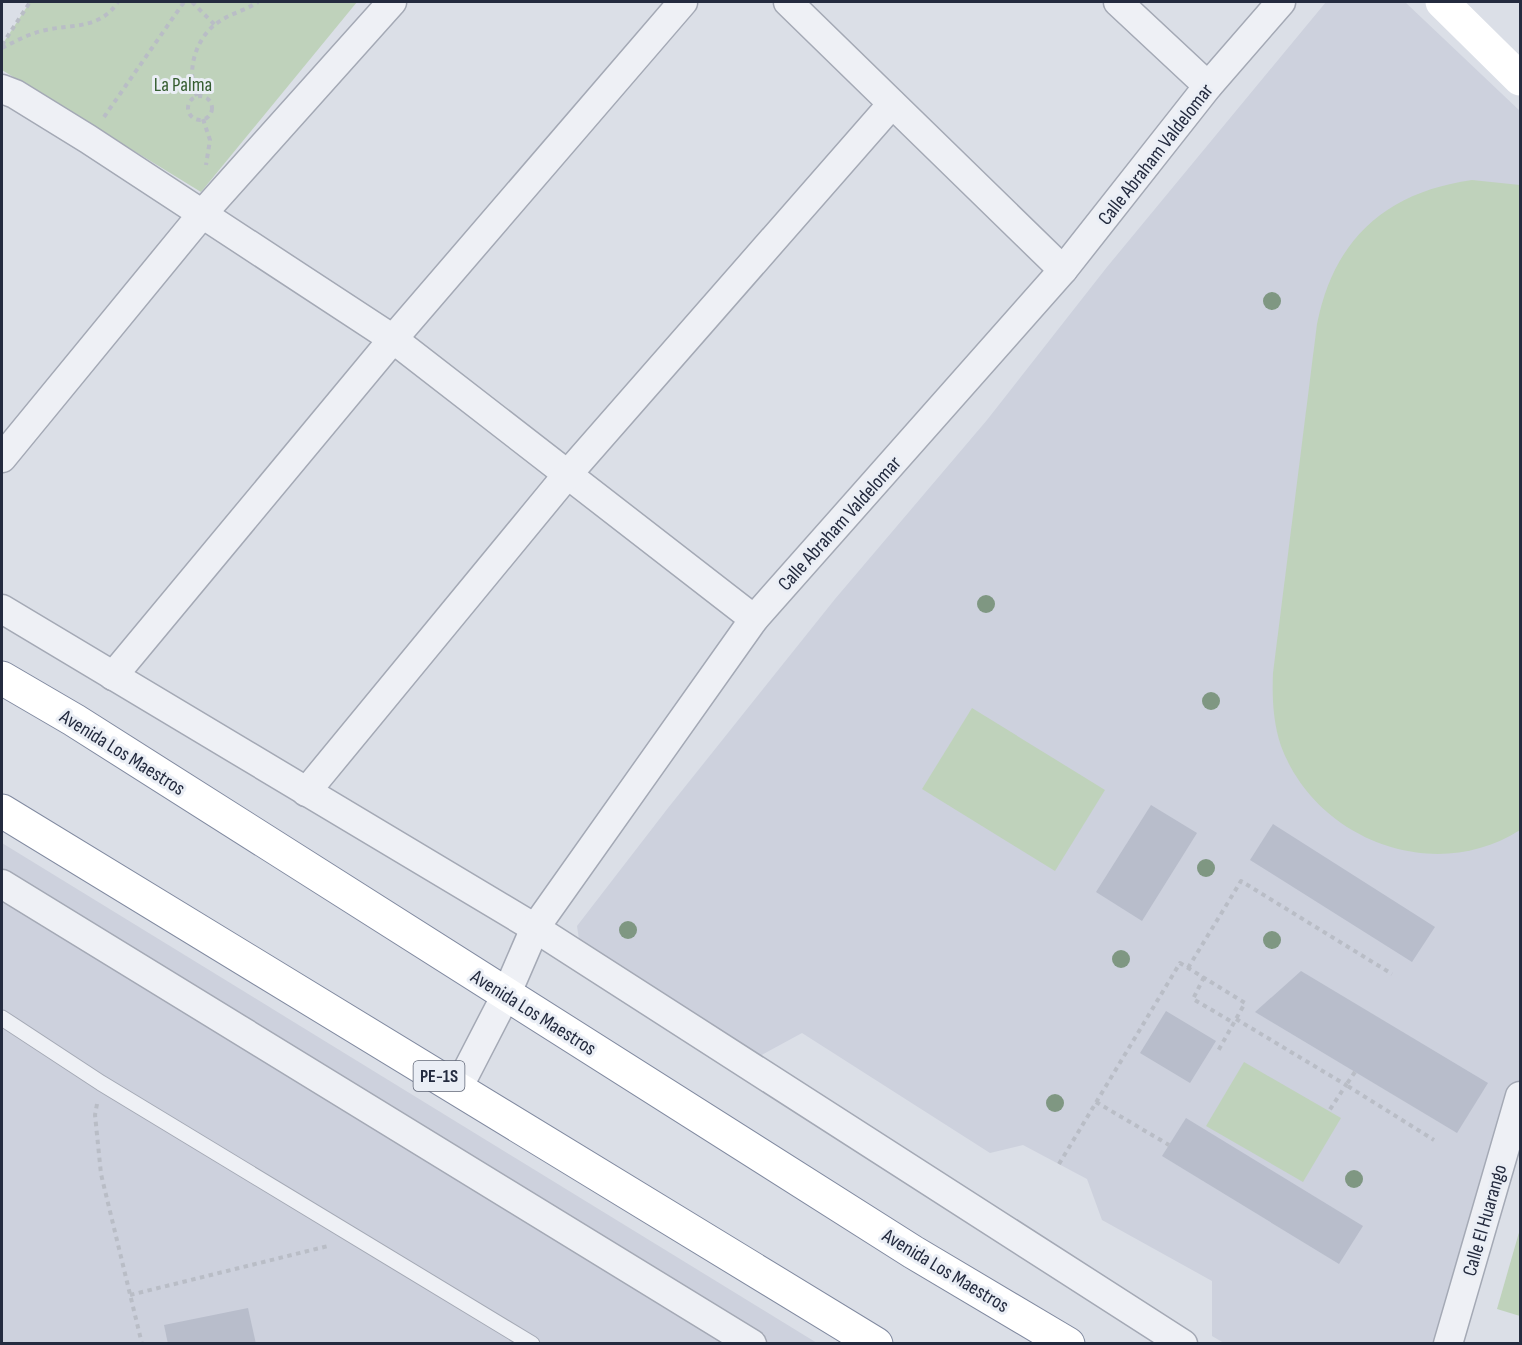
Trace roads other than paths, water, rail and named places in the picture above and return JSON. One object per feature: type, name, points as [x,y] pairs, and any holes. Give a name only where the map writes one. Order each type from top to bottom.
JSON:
[{"type":"main road","points":[[1442,2],[1521,79]]},
{"type":"main road","name":"Avenida Los Maestros","points":[[2,678],[74,720],[913,1252],[1068,1344]]},
{"type":"main road","name":"PE-1S","points":[[2,811],[876,1344]]},
{"type":"street","points":[[2,458],[203,213],[392,2]]},
{"type":"street","points":[[113,676],[393,339],[683,2]]},
{"type":"street","points":[[788,2],[1063,270]]},
{"type":"street","points":[[1118,2],[1208,86]]},
{"type":"street","name":"Calle Abraham Valdelomar","points":[[458,1088],[506,995],[535,928],[754,619],[1063,270],[1208,86],[1281,2]]},
{"type":"street","points":[[6,98],[203,213],[393,339],[754,619]]},
{"type":"street","points":[[306,792],[567,475],[892,104]]},
{"type":"street","points":[[2,609],[535,928],[1183,1344]]},
{"type":"street","points":[[2,884],[752,1344]]},
{"type":"street","name":"Calle El Huarango","points":[[1448,1344],[1521,1096]]},
{"type":"lane","points":[[2,1018],[101,1083],[532,1344]]},
{"type":"park label","name":"La Palma","points":[[183,84]]}]
